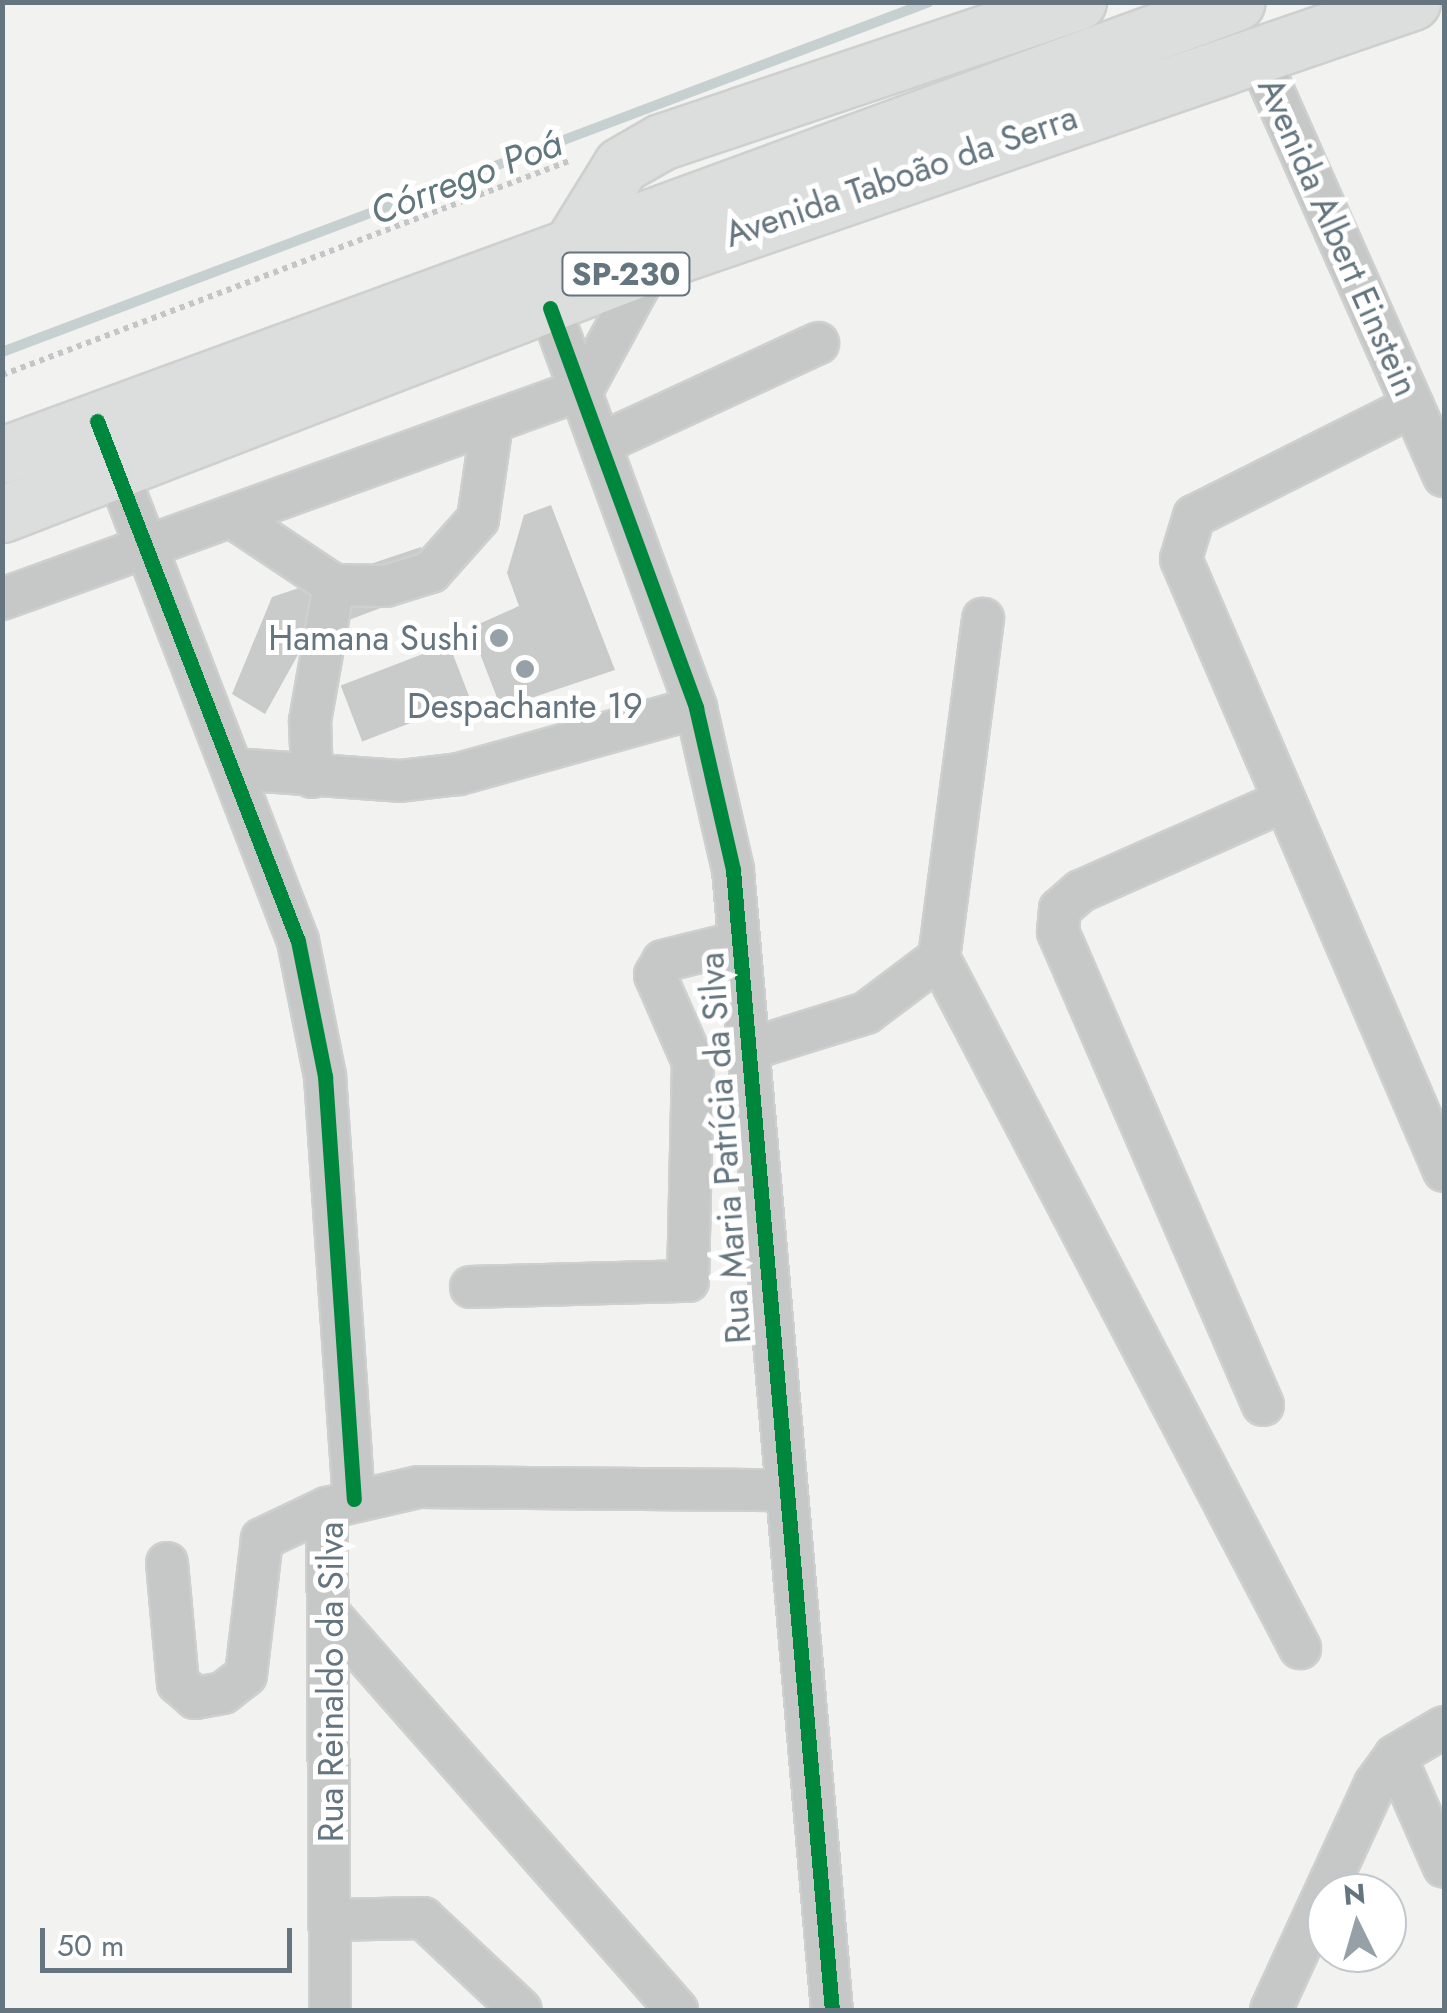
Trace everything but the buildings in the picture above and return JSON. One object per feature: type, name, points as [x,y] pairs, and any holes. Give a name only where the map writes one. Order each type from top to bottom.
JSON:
[{"type":"highway","points":[[550,308],[566,248],[621,165],[660,142],[1078,2]]},
{"type":"highway","name":"Avenida Taboão da Serra","points":[[2,455],[566,248],[1247,27],[1412,2]]},
{"type":"highway","name":"Avenida Taboão da Serra","points":[[2,514],[550,308],[650,264],[1247,27]]},
{"type":"street","name":"Avenida Albert Einstein","points":[[1247,27],[1444,476]]},
{"type":"street","points":[[2,599],[583,389],[650,264]]},
{"type":"street","name":"Rua Maria Patrícia da Silva","points":[[550,308],[583,389],[696,708],[733,870],[782,1490],[832,2010]]},
{"type":"street","points":[[602,443],[818,342]]},
{"type":"street","points":[[1413,406],[1194,516],[1182,536],[1181,559],[1444,1171]]},
{"type":"street","points":[[97,421],[149,547],[298,941],[324,1076],[340,1504],[262,1539],[246,1675],[223,1694],[195,1698],[178,1683],[166,1563]]},
{"type":"street","points":[[232,517],[334,585],[386,586],[431,572],[478,519],[492,423]]},
{"type":"street","points":[[312,777],[310,721],[334,585]]},
{"type":"street","points":[[747,1050],[866,1013],[916,984],[939,958],[983,619]]},
{"type":"street","points":[[234,769],[312,777],[459,774],[696,708]]},
{"type":"street","points":[[1264,1405],[1058,932],[1060,909],[1080,891],[1284,801]]},
{"type":"street","points":[[471,1287],[688,1281],[693,1062],[654,974],[663,962],[739,942]]},
{"type":"street","points":[[939,958],[1300,1648]]},
{"type":"street","name":"Rua Reinaldo da Silva","points":[[330,2010],[330,1615],[340,1504],[419,1487],[782,1490]]},
{"type":"street","points":[[330,1615],[677,2010]]},
{"type":"street","points":[[1271,2010],[1395,1756],[1444,1727]]},
{"type":"street","points":[[1395,1756],[1444,1867]]},
{"type":"street","points":[[330,1920],[422,1918],[520,2010]]},
{"type":"path","points":[[2,374],[578,157]]},
{"type":"waterway","name":"Córrego Poá","points":[[2,352],[929,2]]},
{"type":"cycle path","points":[[550,308],[696,708],[733,870],[832,2010]]},
{"type":"cycle path","points":[[97,421],[298,941],[325,1076],[354,1499]]},
{"type":"place","name":"Hamana Sushi","points":[[499,638]]},
{"type":"place","name":"Despachante 19","points":[[525,669]]}]
